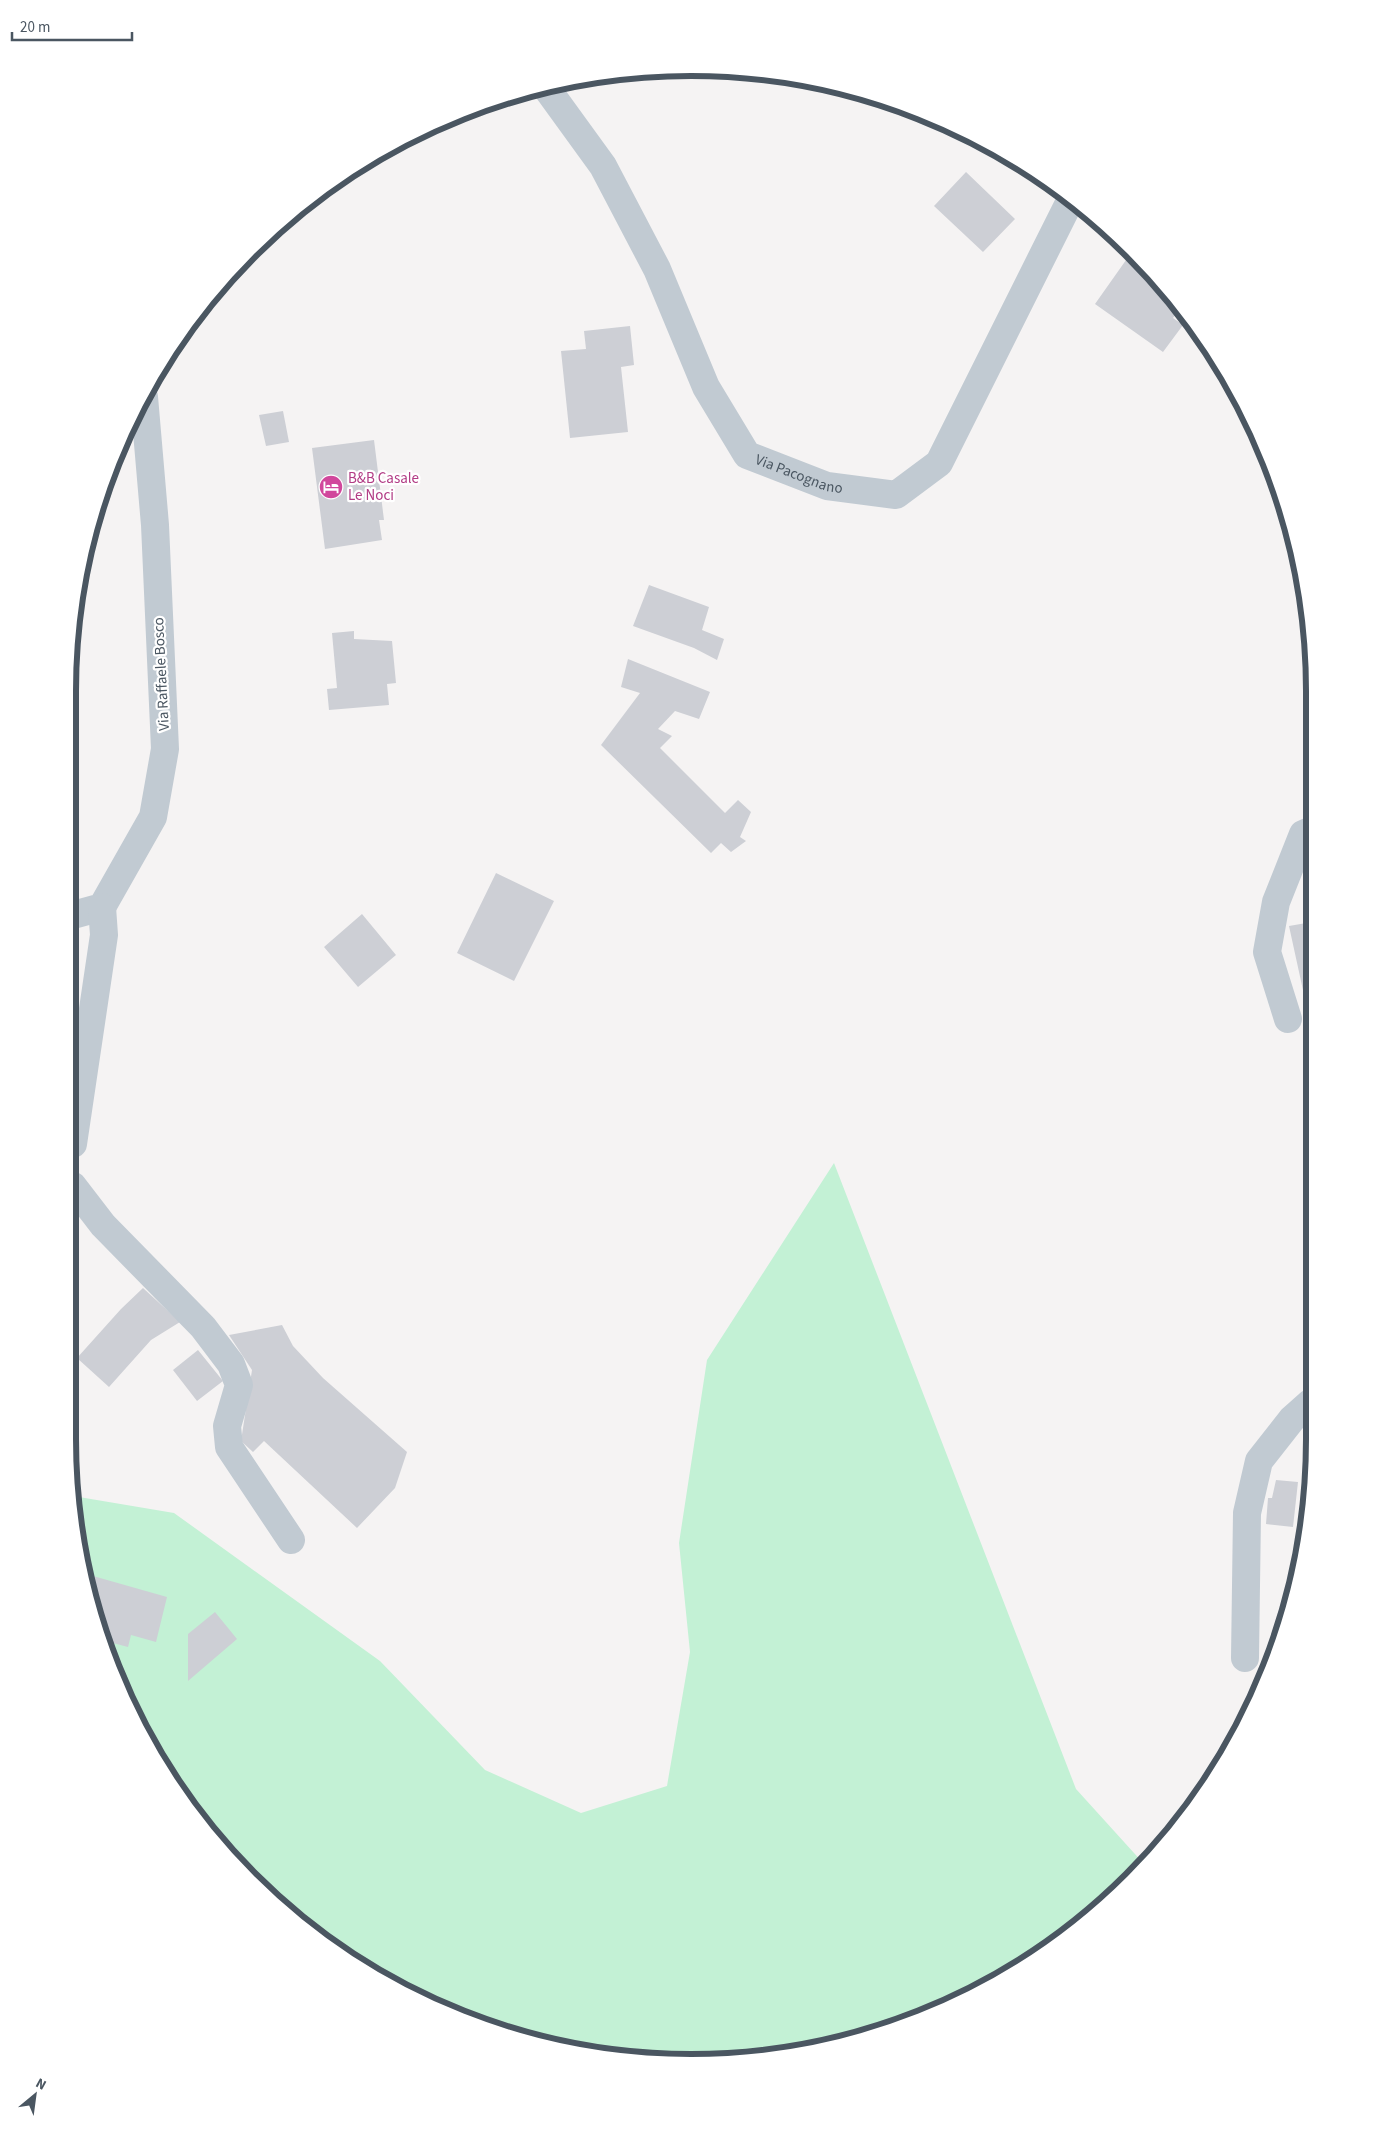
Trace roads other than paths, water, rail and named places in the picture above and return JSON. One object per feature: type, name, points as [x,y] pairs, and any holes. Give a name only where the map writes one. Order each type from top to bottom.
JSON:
[{"type":"street","name":"Via Pacognano","points":[[550,93],[603,166],[657,269],[706,387],[747,455],[827,486],[896,494],[939,463],[1068,206]]},
{"type":"street","name":"Via Raffaele Bosco","points":[[102,907],[152,817],[165,750],[155,525],[145,410]]},
{"type":"street","points":[[1288,1019],[1267,952],[1276,902],[1303,834],[1306,833]]},
{"type":"street","points":[[76,914],[102,907],[104,935],[76,1124]]},
{"type":"street","points":[[76,1190],[103,1225],[203,1327],[232,1364],[240,1385],[227,1426],[229,1447],[291,1540]]},
{"type":"street","points":[[1245,1658],[1247,1513],[1259,1461],[1292,1419],[1306,1407]]},
{"type":"place","name":"B&B Casale Le Noci","points":[[331,487]]}]
